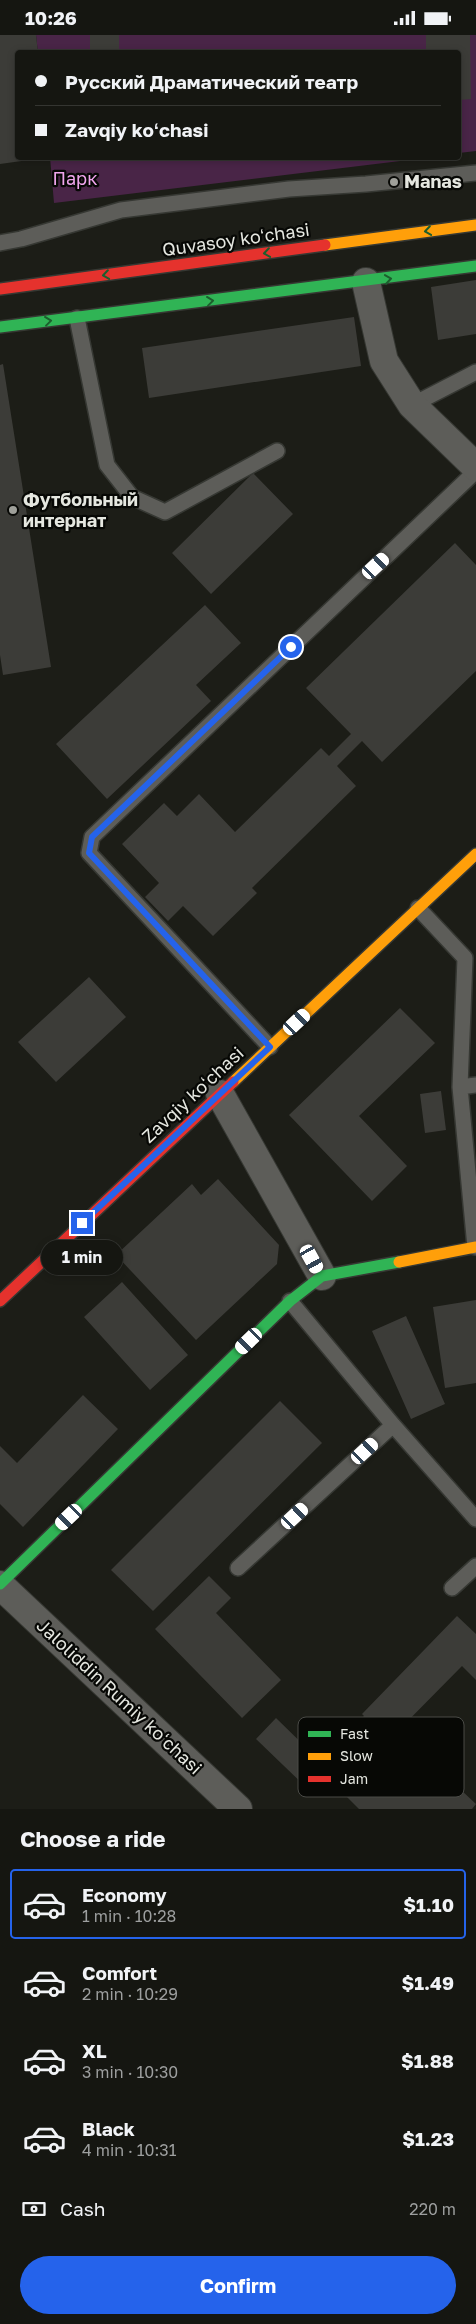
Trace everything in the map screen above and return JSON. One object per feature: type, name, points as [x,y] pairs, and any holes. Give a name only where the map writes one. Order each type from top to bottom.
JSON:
[{"type":"street","name":"Quvasoy koʻchasi","points":[[0,289],[476,225]]},
{"type":"street","points":[[0,327],[476,267]]},
{"type":"street","points":[[366,282],[384,361],[412,405],[476,467]]},
{"type":"street","name":"Zavqiy koʻchasi","points":[[0,1301],[476,854]]},
{"type":"street","points":[[220,1094],[322,1276]]},
{"type":"street","points":[[0,1585],[290,1301],[322,1276],[476,1247]]},
{"type":"street","name":"Jaloliddin Rumiy koʻchasi","points":[[0,1585],[238,1809]]},
{"type":"lane","points":[[0,243],[21,239],[122,210],[289,189],[366,185],[476,173]]},
{"type":"lane","points":[[77,318],[107,465],[132,497],[165,512],[277,451]]},
{"type":"lane","points":[[412,405],[476,372]]},
{"type":"lane","points":[[270,1047],[89,853],[92,837],[476,471]]},
{"type":"lane","points":[[418,908],[466,958],[460,1087],[476,1247]]},
{"type":"lane","points":[[460,1087],[476,1085]]},
{"type":"lane","points":[[290,1301],[393,1425],[476,1519]]},
{"type":"lane","points":[[238,1568],[393,1425]]},
{"type":"lane","points":[[452,1589],[476,1566]]},
{"type":"green space","points":[[36,35],[476,35],[476,151],[461,153],[461,50],[38,50]]},
{"type":"green space","name":"Парк","points":[[50,160],[409,160],[54,203]]},
{"type":"building","points":[[0,35],[36,35],[38,50],[15,50],[15,160],[29,160],[0,164]]},
{"type":"building","points":[[90,35],[119,35],[119,50],[90,50]]},
{"type":"building","points":[[426,35],[470,35],[471,99],[461,100],[461,50],[426,50]]},
{"type":"building","points":[[476,280],[476,334],[438,340],[431,287]]},
{"type":"building","points":[[354,317],[361,366],[149,398],[142,348]]},
{"type":"building","name":"Футбольный интернат","points":[[3,364],[51,667],[3,675],[0,655],[0,365]]},
{"type":"building","points":[[253,473],[293,514],[211,594],[172,553]]},
{"type":"building","points":[[455,543],[476,565],[476,671],[382,762],[362,741],[337,766],[356,786],[252,888],[257,893],[213,936],[183,906],[168,921],[145,897],[159,883],[122,844],[164,803],[177,816],[199,794],[235,832],[321,748],[329,756],[351,734],[306,688]]},
{"type":"building","points":[[205,605],[241,643],[196,685],[211,701],[107,799],[56,744]]},
{"type":"building","points":[[89,977],[126,1017],[56,1082],[18,1042]]},
{"type":"building","points":[[400,1008],[435,1043],[359,1116],[407,1166],[372,1201],[289,1115]]},
{"type":"building","points":[[441,1091],[446,1130],[425,1133],[420,1094]]},
{"type":"building","points":[[218,1179],[279,1245],[277,1264],[196,1340],[116,1255],[192,1184],[201,1195]]},
{"type":"building","points":[[122,1282],[188,1355],[150,1390],[84,1317]]},
{"type":"building","points":[[476,1300],[476,1383],[445,1388],[433,1307]]},
{"type":"building","points":[[406,1316],[445,1404],[411,1419],[372,1331]]},
{"type":"building","points":[[83,1395],[118,1429],[23,1527],[0,1504],[0,1446],[17,1463]]},
{"type":"building","points":[[280,1401],[322,1443],[153,1611],[111,1570]]},
{"type":"building","points":[[209,1576],[231,1598],[216,1613],[281,1680],[242,1718],[155,1629]]},
{"type":"building","points":[[457,1616],[476,1634],[476,1680],[462,1666],[412,1717],[363,1717],[362,1714]]},
{"type":"building","points":[[276,1718],[298,1740],[298,1779],[256,1739]]},
{"type":"building","points":[[464,1793],[476,1804],[472,1809],[359,1809],[347,1797],[464,1797]]},
{"type":"traffic: fast","points":[[0,327],[476,266]]},
{"type":"traffic: fast","points":[[0,1584],[290,1301],[322,1276],[399,1262]]},
{"type":"traffic: slow","points":[[325,245],[476,225]]},
{"type":"traffic: slow","points":[[233,1082],[476,854]]},
{"type":"traffic: slow","points":[[399,1262],[476,1247]]},
{"type":"traffic: jam","points":[[0,289],[325,245]]},
{"type":"traffic: jam","points":[[0,1301],[233,1082]]},
{"type":"place","name":"Manas","points":[[394,182]]},
{"type":"place","name":"Футбольный интернат","points":[[13,510]]},
{"type":"route","points":[[82,1223],[270,1047],[89,853],[92,837],[291,647]]}]
